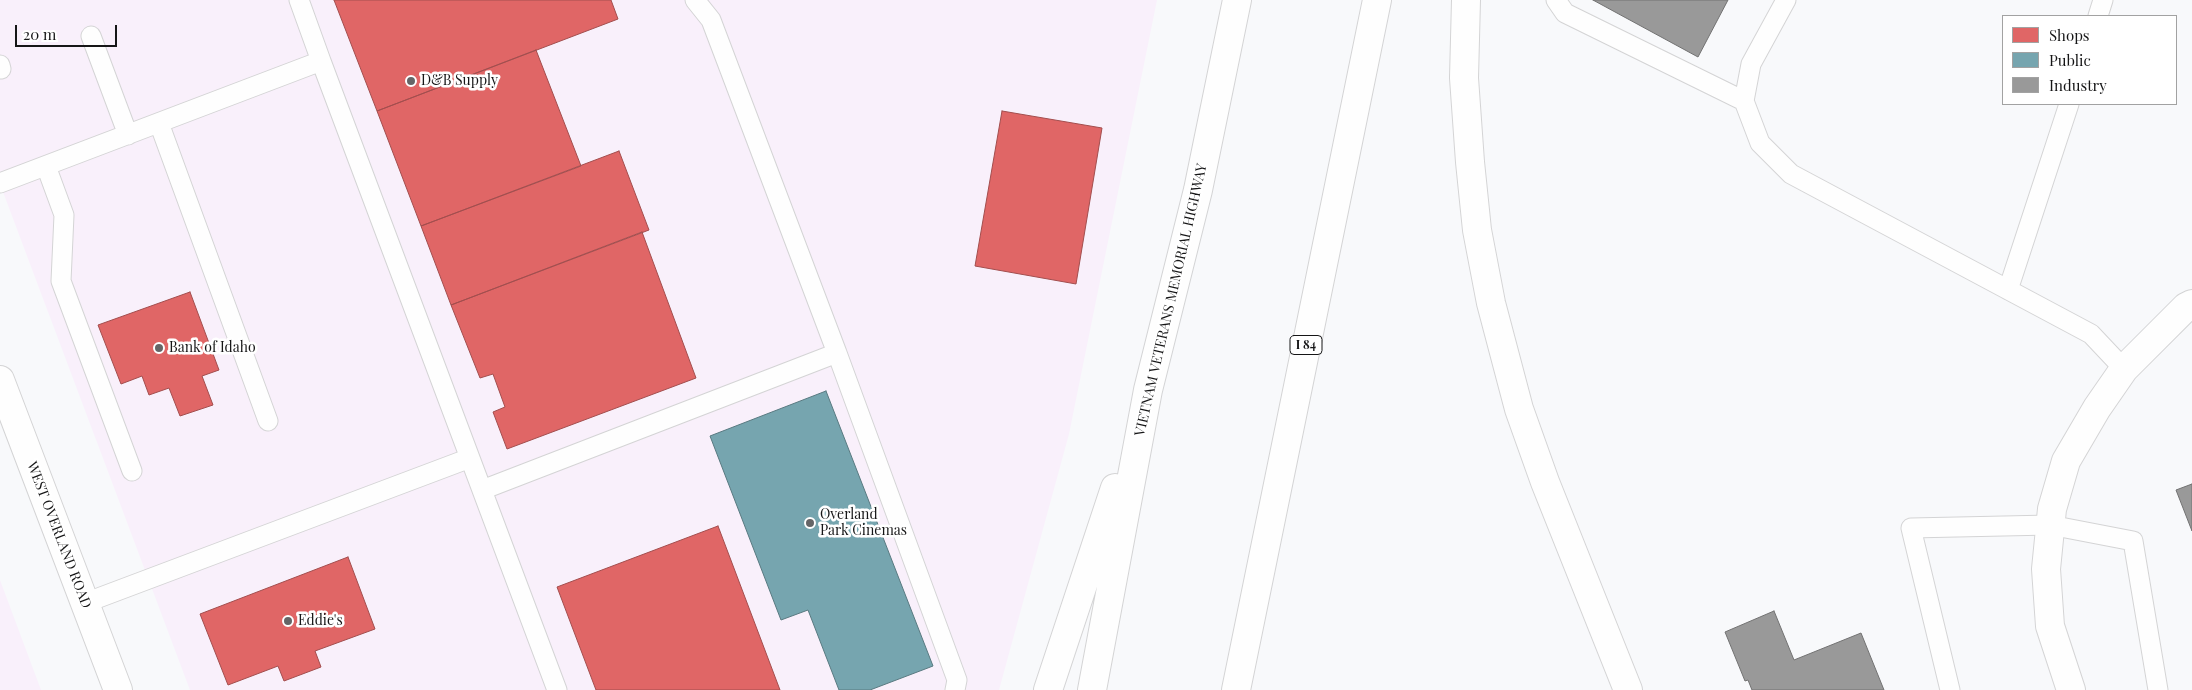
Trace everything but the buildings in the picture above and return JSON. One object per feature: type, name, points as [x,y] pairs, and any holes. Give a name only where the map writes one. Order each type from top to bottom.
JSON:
[{"type":"main road","name":"VIETNAM VETERANS MEMORIAL HIGHWAY","points":[[1092,690],[1148,390],[1198,190],[1237,0]]},
{"type":"main road","name":"I 84","points":[[1236,690],[1377,0]]},
{"type":"main road","points":[[1466,0],[1464,78],[1470,162],[1477,230],[1491,303],[1509,375],[1532,446],[1628,690]]},
{"type":"main road","points":[[2072,690],[2050,626],[2046,569],[2052,509],[2066,461],[2097,408],[2124,369],[2186,307],[2192,304]]},
{"type":"main road","name":"WEST OVERLAND ROAD","points":[[0,380],[118,690]]},
{"type":"main road","points":[[1048,690],[1148,390]]},
{"type":"lane","points":[[299,0],[557,690]]},
{"type":"lane","points":[[695,0],[711,20],[837,353],[957,680],[955,690]]},
{"type":"lane","points":[[1556,0],[1565,13],[1744,101]]},
{"type":"lane","points":[[1786,0],[1751,64],[1744,101],[1760,143],[1791,174],[2091,334],[2124,369]]},
{"type":"lane","points":[[2098,15],[2103,0]]},
{"type":"lane","points":[[91,36],[128,135]]},
{"type":"lane","points":[[0,184],[321,61]]},
{"type":"lane","points":[[2008,290],[2069,105]]},
{"type":"lane","points":[[159,123],[268,420]]},
{"type":"lane","points":[[46,166],[64,214],[61,281],[132,471]]},
{"type":"lane","points":[[482,490],[837,353]]},
{"type":"lane","points":[[85,603],[470,458]]},
{"type":"lane","points":[[1950,690],[1911,528],[2050,525],[2133,541],[2158,690]]},
{"type":"shaded area","points":[[0,0],[1157,0],[1069,434],[999,690],[190,690],[0,184]]},
{"type":"shaded area","points":[[0,580],[41,690],[0,690]]},
{"type":"place","name":"D&B Supply","points":[[411,81]]},
{"type":"place","name":"Bank of Idaho","points":[[159,348]]},
{"type":"place","name":"Overland Park Cinemas","points":[[810,523]]},
{"type":"place","name":"Eddie's","points":[[288,621]]}]
